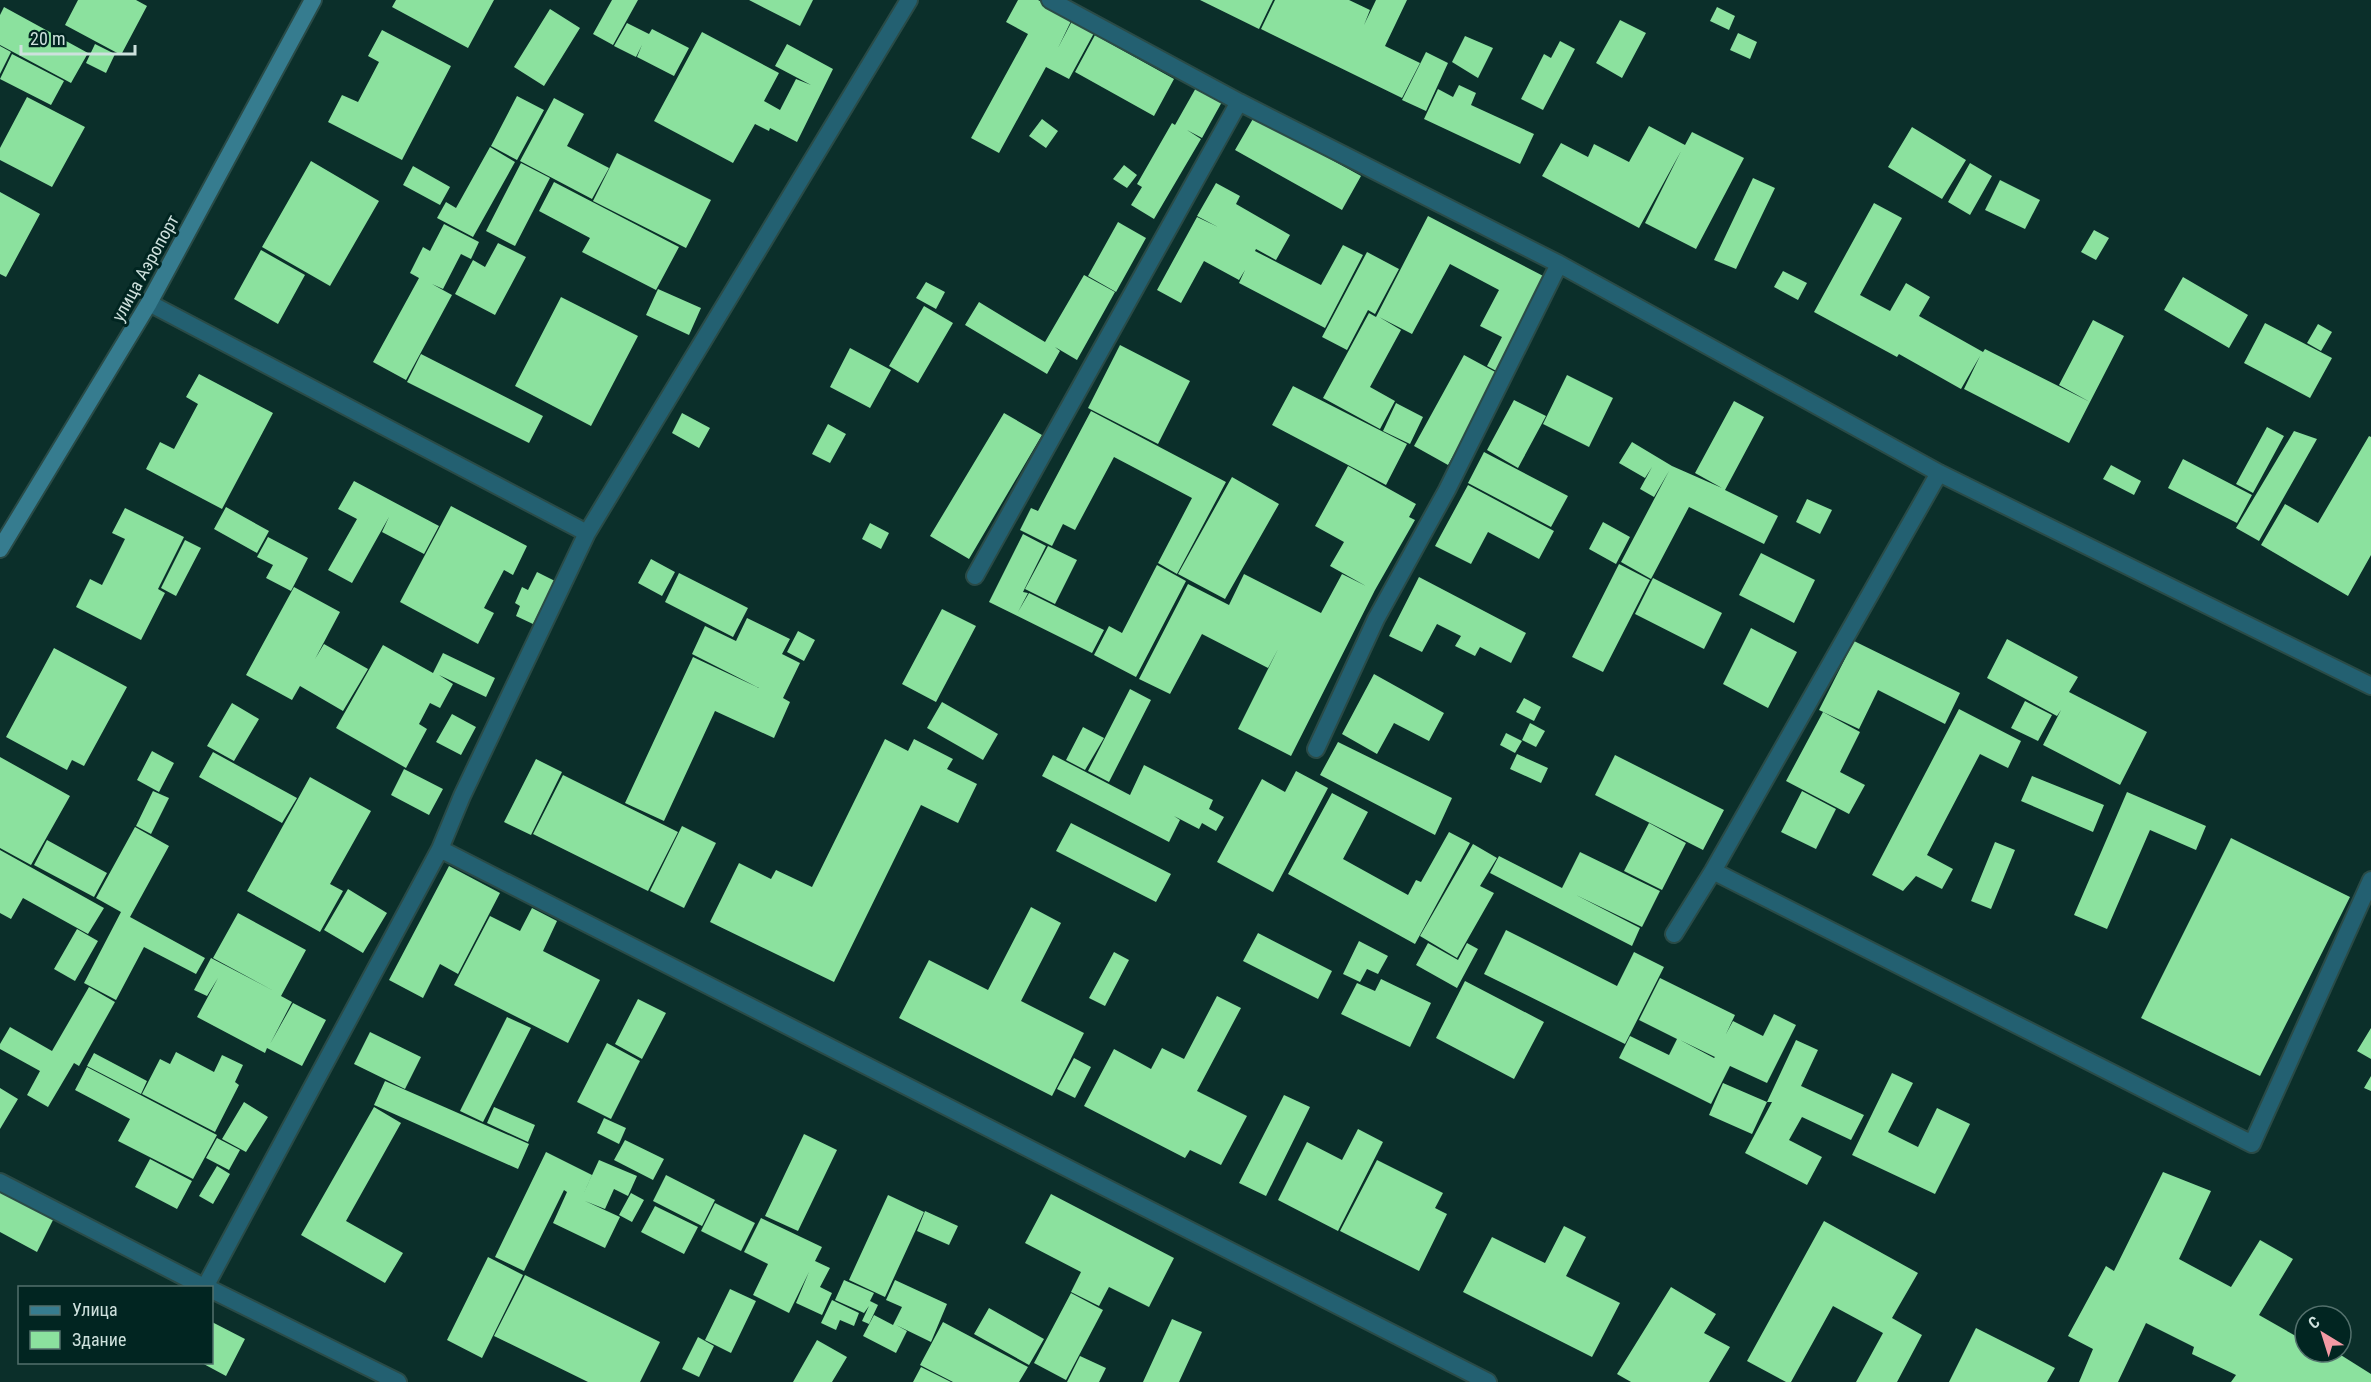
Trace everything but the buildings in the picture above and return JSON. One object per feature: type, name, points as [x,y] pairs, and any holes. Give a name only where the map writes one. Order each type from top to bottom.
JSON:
[{"type":"main road","name":"улица Аэропорт","points":[[0,549],[149,303],[313,0]]},
{"type":"street","points":[[207,1286],[440,849],[462,796],[587,533],[909,0]]},
{"type":"street","points":[[1050,0],[1239,102],[1558,264],[1939,473],[2371,686]]},
{"type":"street","points":[[975,576],[1239,102]]},
{"type":"street","points":[[1316,749],[1376,619],[1447,490],[1558,264]]},
{"type":"street","points":[[149,303],[587,533]]},
{"type":"street","points":[[1674,934],[1713,871],[1939,473]]},
{"type":"street","points":[[440,849],[1488,1382]]},
{"type":"street","points":[[1713,871],[2252,1144],[2371,880]]},
{"type":"street","points":[[0,1182],[204,1286]]},
{"type":"street","points":[[213,1290],[398,1382]]}]
